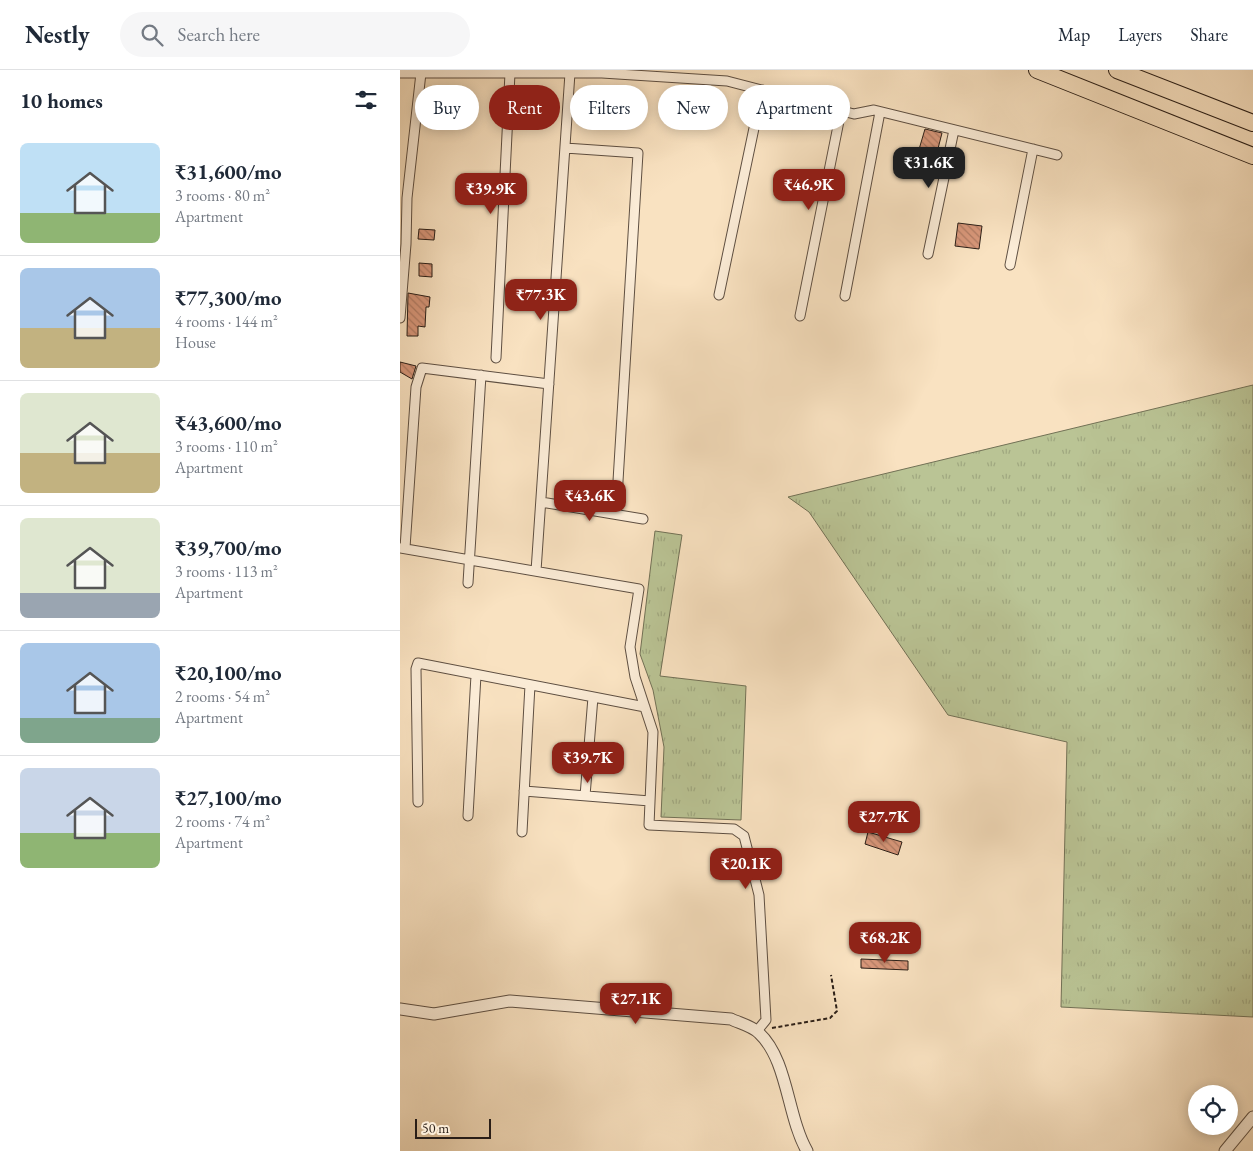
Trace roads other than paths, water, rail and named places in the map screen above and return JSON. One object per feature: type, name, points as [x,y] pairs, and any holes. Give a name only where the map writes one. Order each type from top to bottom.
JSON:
[{"type":"highway","points":[[1037,70],[1253,156]]},
{"type":"highway","points":[[1117,70],[1253,124]]},
{"type":"street","points":[[400,73],[602,73],[727,82],[740,85]]},
{"type":"street","points":[[400,318],[403,244],[421,73]]},
{"type":"street","points":[[496,358],[510,73]]},
{"type":"street","points":[[536,571],[570,73]]},
{"type":"street","points":[[845,296],[880,112]]},
{"type":"street","points":[[850,113],[880,112],[1057,155]]},
{"type":"street","points":[[719,294],[754,130]]},
{"type":"street","points":[[800,316],[837,130]]},
{"type":"street","points":[[928,254],[954,130]]},
{"type":"street","points":[[565,148],[638,153],[616,514]]},
{"type":"street","points":[[1010,264],[1033,149]]},
{"type":"street","points":[[549,384],[422,368],[416,387],[402,548],[639,589],[630,647],[635,677],[653,732],[648,825],[734,829],[744,836],[759,895],[766,1020],[757,1031]]},
{"type":"street","points":[[468,583],[481,376]]},
{"type":"street","points":[[541,502],[643,519]]},
{"type":"street","points":[[418,802],[416,669],[418,663],[645,707]]},
{"type":"street","points":[[468,816],[476,675]]},
{"type":"street","points":[[522,832],[530,685]]},
{"type":"street","points":[[585,796],[593,697]]},
{"type":"street","points":[[524,791],[650,801]]},
{"type":"street","points":[[400,1009],[434,1014],[498,1002],[526,1002],[731,1019],[757,1031],[769,1044],[784,1081],[799,1137],[807,1151]]},
{"type":"street","points":[[1225,1151],[1253,1117]]}]
